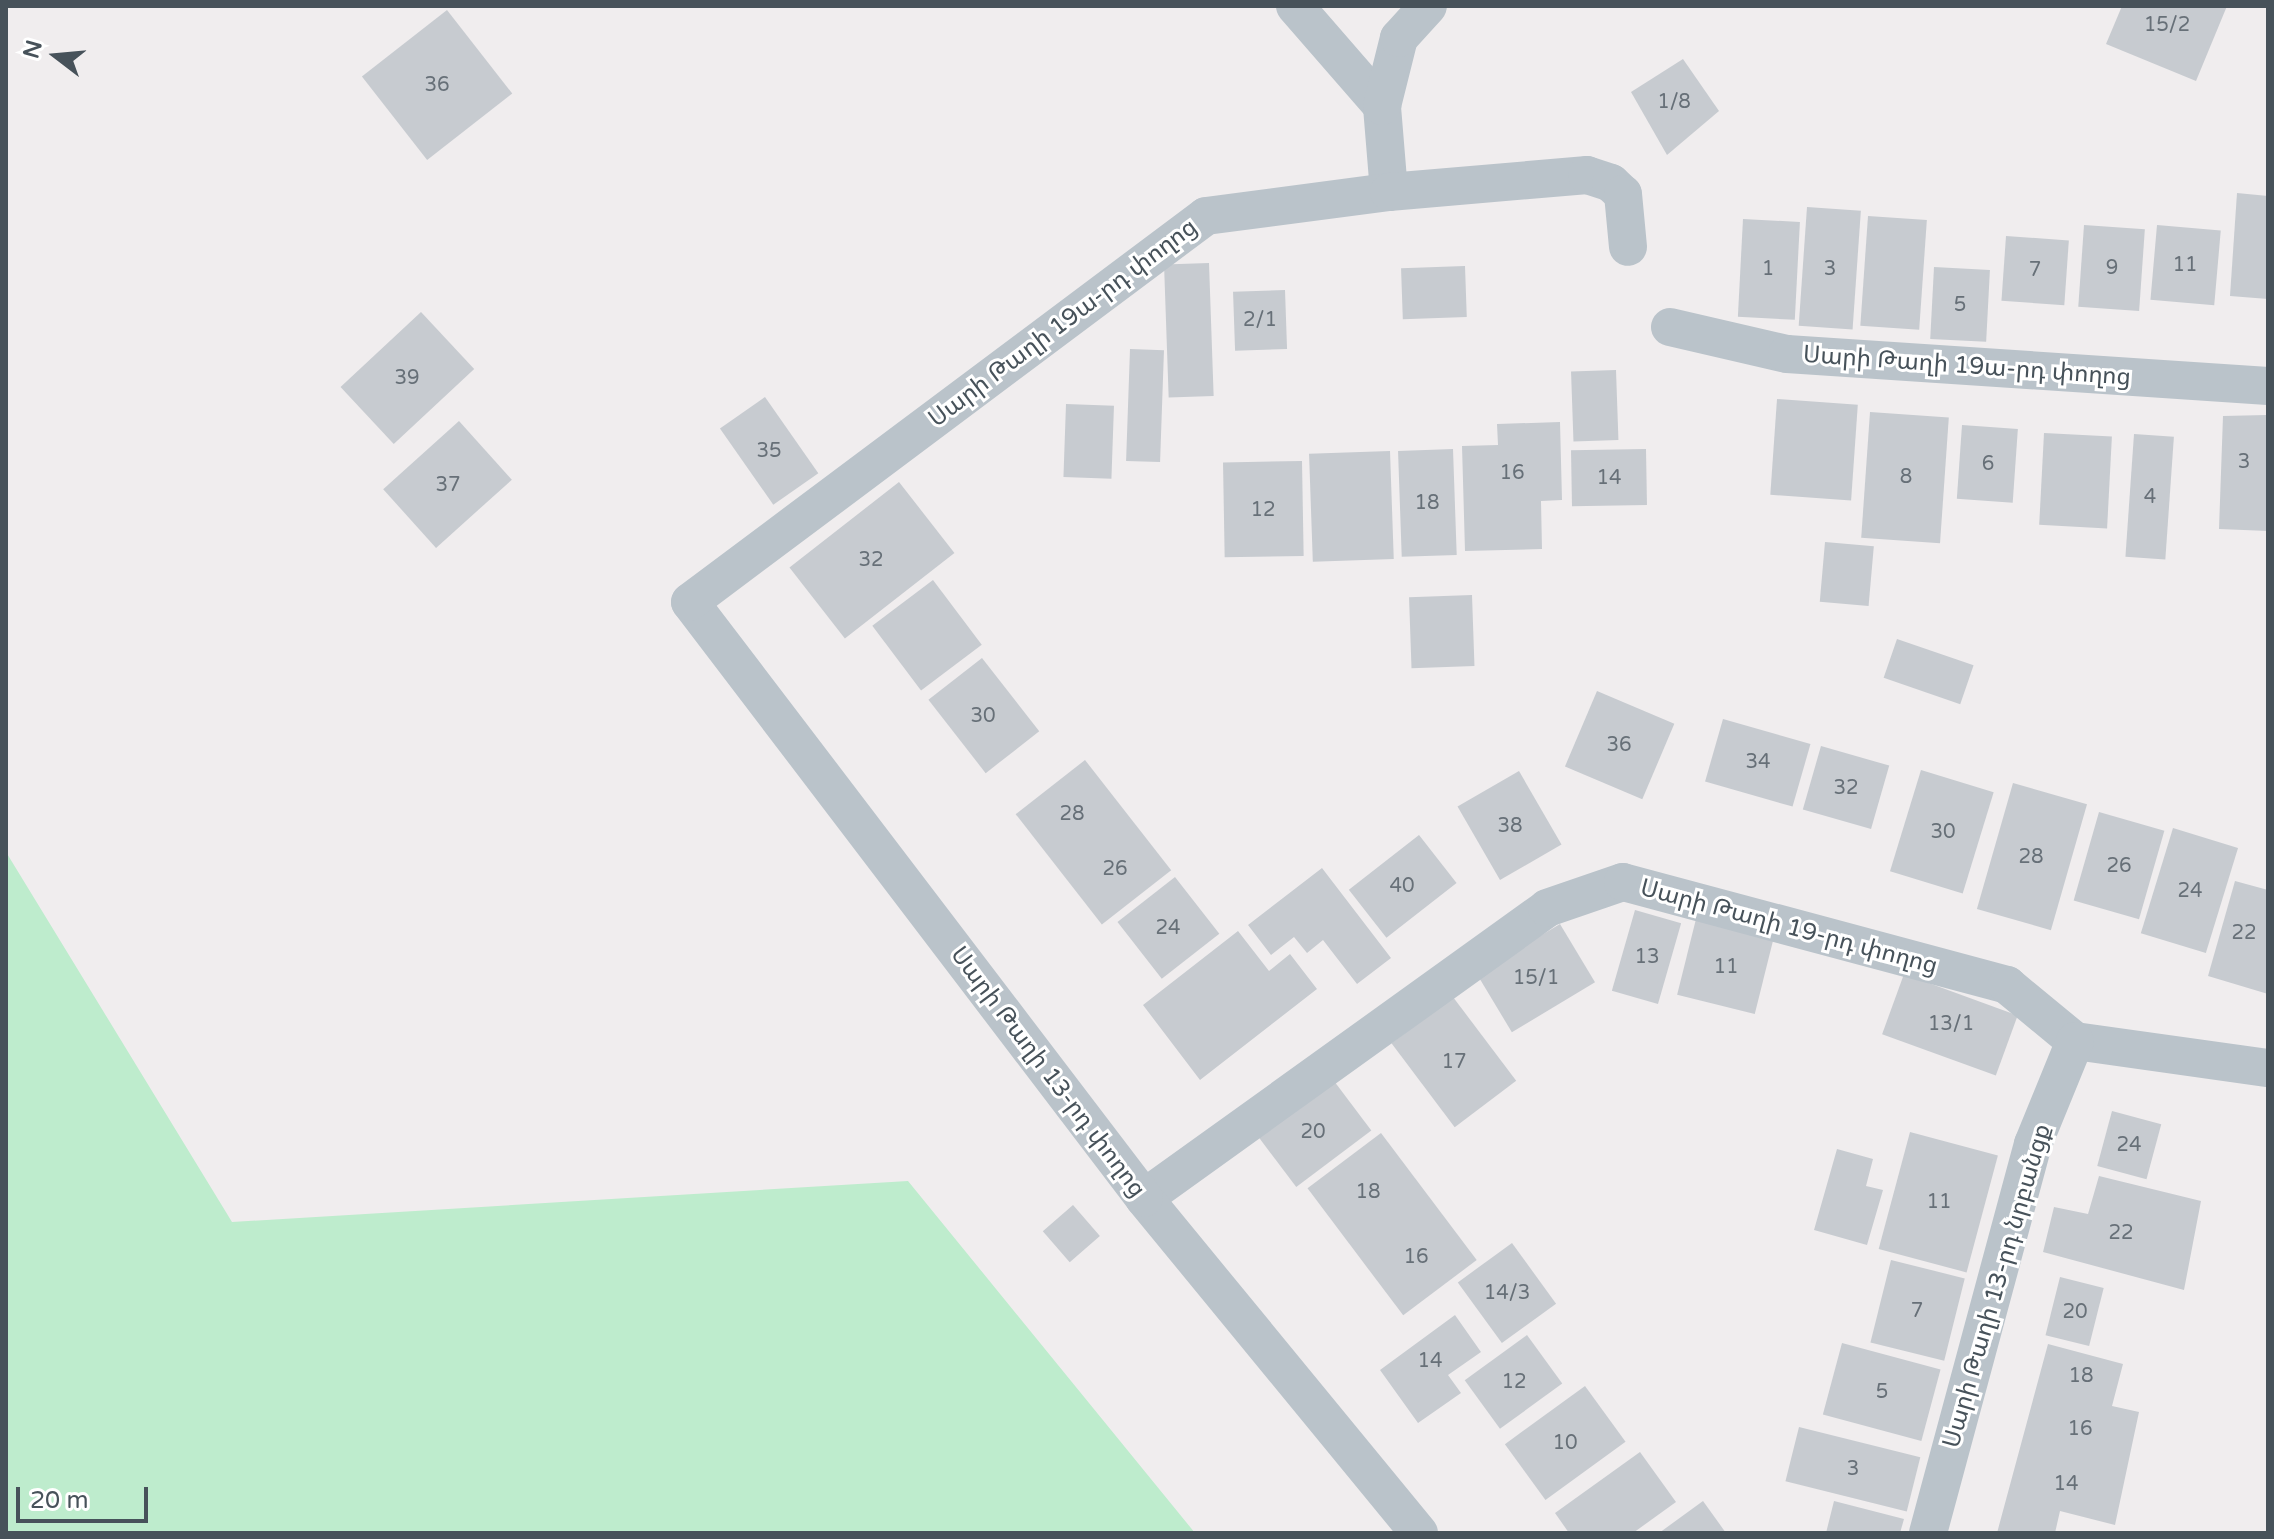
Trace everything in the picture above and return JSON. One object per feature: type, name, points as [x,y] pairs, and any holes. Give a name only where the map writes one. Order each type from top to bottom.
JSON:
[{"type":"street","points":[[1295,6],[1382,106]]},
{"type":"street","points":[[1389,192],[1382,106],[1399,38],[1428,6]]},
{"type":"street","name":"Սարի Թաղի 19ա-րդ փողոց","points":[[690,602],[1206,216],[1389,192],[1593,176],[1623,194],[1628,247]]},
{"type":"street","name":"Սարի Թաղի 19ա-րդ փողոց","points":[[1670,327],[1787,354],[2268,386]]},
{"type":"street","name":"Սարի Թաղի 13-րդ փողոց","points":[[690,602],[1144,1198],[1419,1533]]},
{"type":"street","name":"Սարի Թաղի 19-րդ փողոց","points":[[1144,1198],[1547,908],[1623,882],[2007,985],[2075,1041]]},
{"type":"street","points":[[2075,1041],[2268,1068]]},
{"type":"street","name":"Սարի Թաղի 13-րդ նրբանցք","points":[[1928,1533],[2033,1144],[2075,1041]]},
{"type":"green space","points":[[6,852],[232,1222],[908,1181],[1195,1533],[6,1533]]},
{"type":"building","points":[[2122,6],[2227,6],[2196,81],[2106,44]]},
{"type":"building","points":[[447,10],[512,94],[427,160],[362,76]]},
{"type":"building","points":[[1683,59],[1719,111],[1667,155],[1631,92]]},
{"type":"building","points":[[2237,193],[2268,196],[2268,299],[2230,296]]},
{"type":"building","points":[[1807,207],[1861,211],[1853,329],[1799,326]]},
{"type":"building","points":[[1868,216],[1927,220],[1919,330],[1860,326]]},
{"type":"building","points":[[1743,219],[1800,222],[1795,320],[1738,317]]},
{"type":"building","points":[[2084,225],[2145,229],[2139,311],[2078,307]]},
{"type":"building","points":[[2157,225],[2221,231],[2214,305],[2150,300]]},
{"type":"building","points":[[2006,236],[2069,240],[2064,305],[2001,301]]},
{"type":"building","points":[[1209,263],[1214,396],[1169,397],[1164,265]]},
{"type":"building","points":[[1465,266],[1467,317],[1403,319],[1401,268]]},
{"type":"building","points":[[1934,267],[1990,270],[1986,342],[1930,339]]},
{"type":"building","points":[[1285,290],[1287,349],[1235,351],[1233,292]]},
{"type":"building","points":[[421,312],[474,369],[394,444],[341,387]]},
{"type":"building","points":[[1130,349],[1164,350],[1160,462],[1126,461]]},
{"type":"building","points":[[1616,370],[1618,440],[1573,442],[1571,372]]},
{"type":"building","points":[[765,397],[818,473],[773,505],[720,429]]},
{"type":"building","points":[[1777,399],[1858,405],[1851,500],[1770,495]]},
{"type":"building","points":[[1066,404],[1114,406],[1111,479],[1063,477]]},
{"type":"building","points":[[1870,412],[1949,418],[1940,543],[1861,538]]},
{"type":"building","points":[[2266,415],[2268,531],[2219,529],[2223,416]]},
{"type":"building","points":[[459,421],[512,480],[436,548],[383,489]]},
{"type":"building","points":[[1560,422],[1562,500],[1541,501],[1542,549],[1465,551],[1462,446],[1498,445],[1497,424]]},
{"type":"building","points":[[1962,425],[2018,429],[2013,503],[1957,499]]},
{"type":"building","points":[[2044,433],[2112,437],[2107,528],[2039,525]]},
{"type":"building","points":[[2134,434],[2174,437],[2165,559],[2125,557]]},
{"type":"building","points":[[1453,449],[1457,555],[1402,557],[1398,451]]},
{"type":"building","points":[[1646,449],[1647,505],[1572,506],[1571,450]]},
{"type":"building","points":[[1390,451],[1394,559],[1313,562],[1309,454]]},
{"type":"building","points":[[1302,461],[1304,556],[1225,557],[1223,462]]},
{"type":"building","points":[[899,482],[954,553],[845,638],[789,568]]},
{"type":"building","points":[[1825,542],[1874,546],[1869,606],[1820,602]]},
{"type":"building","points":[[933,580],[982,645],[921,690],[872,626]]},
{"type":"building","points":[[1472,595],[1474,666],[1412,668],[1409,597]]},
{"type":"building","points":[[1897,639],[1974,665],[1960,704],[1884,678]]},
{"type":"building","points":[[982,658],[1039,731],[986,773],[928,700]]},
{"type":"building","points":[[1597,691],[1674,724],[1642,799],[1565,766]]},
{"type":"building","points":[[1723,719],[1810,744],[1793,807],[1705,781]]},
{"type":"building","points":[[1821,746],[1889,766],[1871,829],[1803,809]]},
{"type":"building","points":[[1085,760],[1171,870],[1102,924],[1016,814]]},
{"type":"building","points":[[1921,770],[1994,792],[1963,894],[1890,871]]},
{"type":"building","points":[[1519,771],[1562,845],[1500,880],[1458,807]]},
{"type":"building","points":[[2013,783],[2087,804],[2051,930],[1977,909]]},
{"type":"building","points":[[2099,812],[2164,831],[2139,919],[2074,900]]},
{"type":"building","points":[[2173,828],[2238,848],[2206,953],[2141,933]]},
{"type":"building","points":[[1419,835],[1457,883],[1386,938],[1349,890]]},
{"type":"building","points":[[1322,868],[1391,958],[1357,984],[1323,940],[1307,953],[1294,937],[1271,955],[1248,925]]},
{"type":"building","points":[[1175,877],[1219,934],[1162,979],[1117,922]]},
{"type":"building","points":[[2235,881],[2268,890],[2268,994],[2208,976]]},
{"type":"building","points":[[1635,910],[1681,923],[1658,1004],[1612,991]]},
{"type":"building","points":[[1696,919],[1774,938],[1755,1014],[1677,995]]},
{"type":"building","points":[[1560,924],[1595,982],[1512,1032],[1477,974]]},
{"type":"building","points":[[1238,931],[1269,971],[1290,954],[1317,989],[1200,1080],[1143,1005]]},
{"type":"building","points":[[1904,974],[2018,1015],[1996,1076],[1882,1034]]},
{"type":"building","points":[[1453,997],[1516,1081],[1455,1127],[1392,1043]]},
{"type":"building","points":[[1331,1077],[1371,1131],[1296,1187],[1256,1134]]},
{"type":"building","points":[[2112,1111],[2161,1124],[2147,1179],[2097,1166]]},
{"type":"building","points":[[1910,1132],[1998,1156],[1967,1272],[1879,1249]]},
{"type":"building","points":[[1381,1133],[1477,1260],[1403,1315],[1308,1188]]},
{"type":"building","points":[[1837,1149],[1873,1159],[1866,1186],[1883,1190],[1867,1245],[1814,1230]]},
{"type":"building","points":[[2099,1176],[2201,1201],[2184,1290],[2043,1252],[2054,1207],[2088,1214]]},
{"type":"building","points":[[1073,1205],[1100,1236],[1070,1262],[1043,1231]]},
{"type":"building","points":[[1512,1243],[1556,1304],[1502,1343],[1458,1282]]},
{"type":"building","points":[[1891,1260],[1965,1278],[1944,1361],[1870,1342]]},
{"type":"building","points":[[2060,1277],[2104,1288],[2089,1346],[2045,1335]]},
{"type":"building","points":[[1455,1315],[1481,1352],[1448,1375],[1461,1393],[1418,1423],[1380,1370]]},
{"type":"building","points":[[1527,1335],[1562,1384],[1500,1429],[1465,1380]]},
{"type":"building","points":[[1842,1343],[1941,1369],[1921,1441],[1823,1414]]},
{"type":"building","points":[[2048,1344],[2123,1364],[2112,1406],[2139,1412],[2115,1525],[2060,1511],[2055,1533],[1997,1533]]},
{"type":"building","points":[[1585,1386],[1626,1442],[1545,1500],[1505,1444]]},
{"type":"building","points":[[1799,1427],[1920,1457],[1907,1512],[1785,1481]]},
{"type":"building","points":[[1640,1452],[1676,1502],[1633,1533],[1569,1533],[1555,1513]]},
{"type":"building","points":[[1703,1501],[1726,1533],[1659,1533]]},
{"type":"building","points":[[1834,1501],[1904,1519],[1900,1533],[1826,1533]]}]
